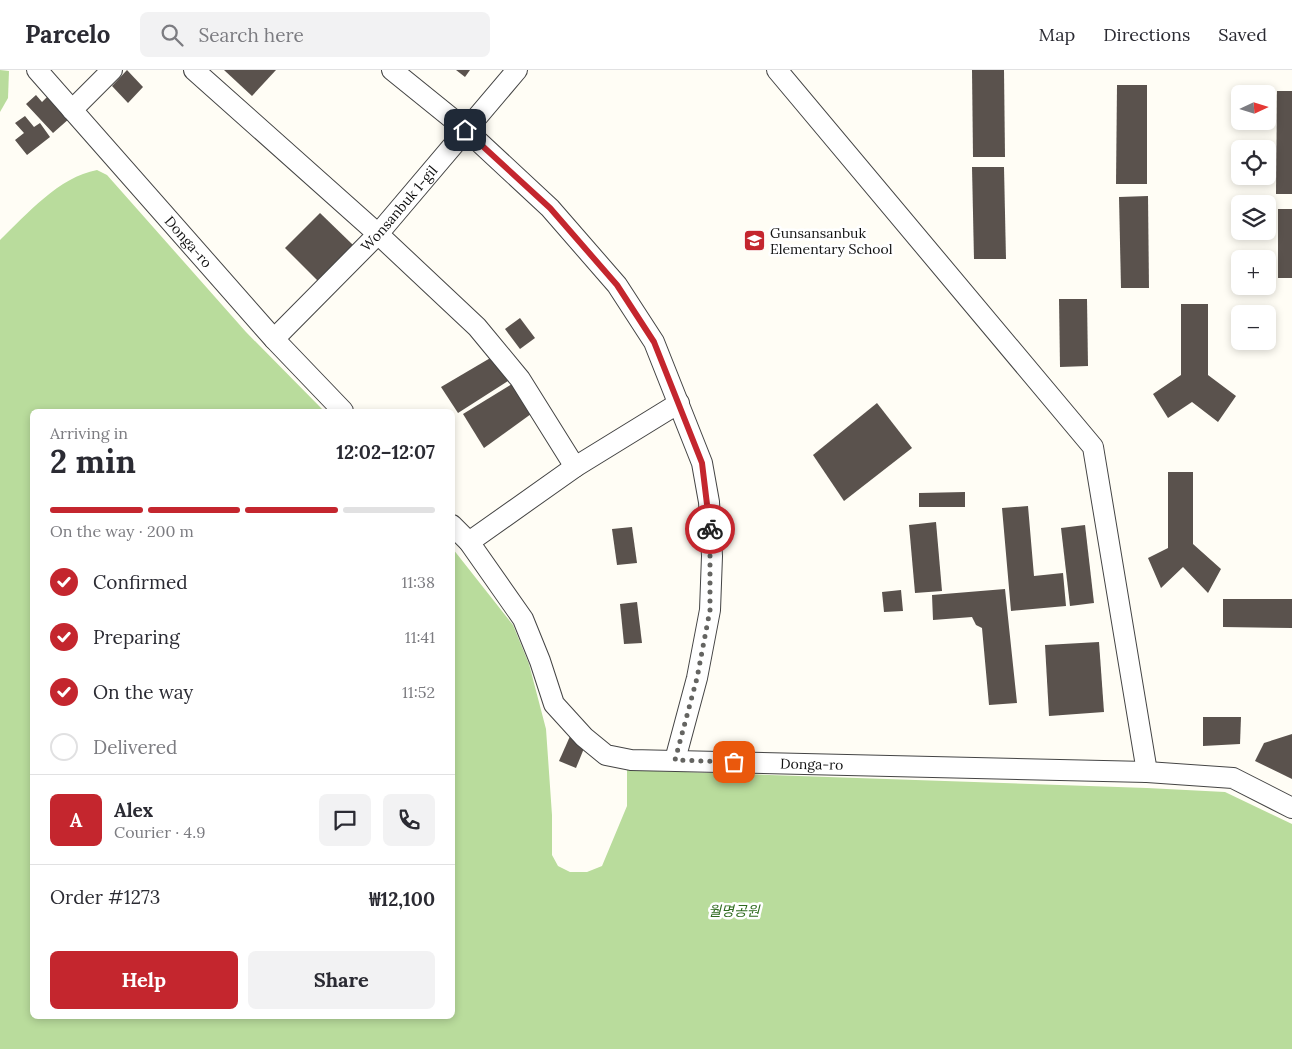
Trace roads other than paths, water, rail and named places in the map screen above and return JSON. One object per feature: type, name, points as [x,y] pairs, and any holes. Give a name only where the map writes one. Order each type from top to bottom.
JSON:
[{"type":"street","name":"Donga-ro","points":[[36,70],[274,339],[341,409]]},
{"type":"street","points":[[72,110],[112,70]]},
{"type":"street","points":[[194,70],[378,234],[477,327],[520,379],[575,467]]},
{"type":"street","points":[[392,70],[465,130],[550,208],[617,285],[654,342],[702,463],[709,502],[710,610],[699,668],[675,760]]},
{"type":"street","name":"Wonsanbuk 1-gil","points":[[274,339],[378,234],[517,70]]},
{"type":"street","points":[[777,70],[1092,447],[1147,772]]},
{"type":"street","points":[[469,542],[575,467],[679,403]]},
{"type":"street","name":"Donga-ro","points":[[455,528],[469,542],[523,619],[540,661],[554,704],[584,737],[606,755],[631,760],[1147,772],[1233,778],[1292,808]]},
{"type":"place","name":"Gunsansanbuk Elementary School","points":[[754,241]]},
{"type":"park label","name":"월명공원","points":[[734,911]]}]
